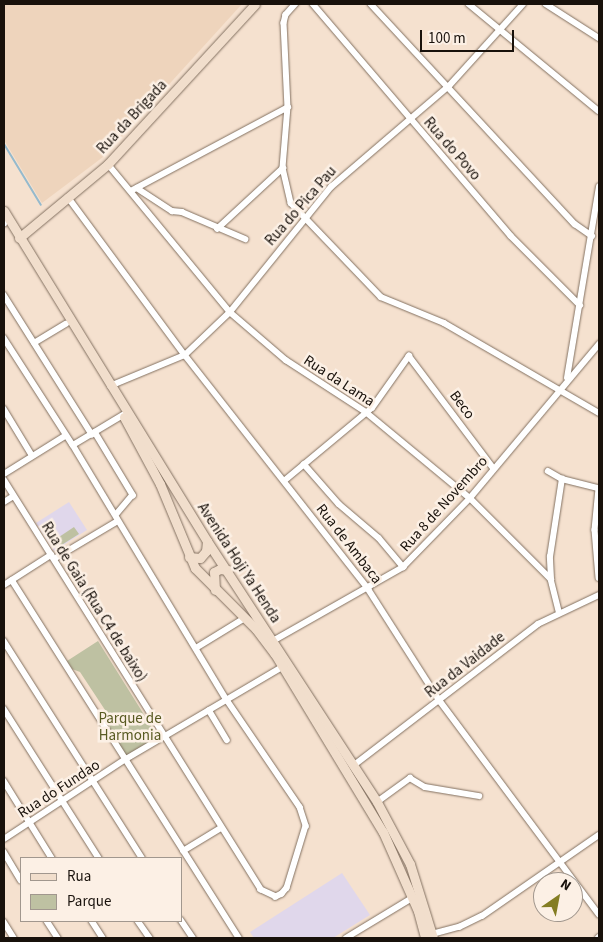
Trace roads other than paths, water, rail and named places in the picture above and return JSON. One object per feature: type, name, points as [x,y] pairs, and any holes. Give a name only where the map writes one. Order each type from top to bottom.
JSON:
[{"type":"main road","name":"Rua da Brigada","points":[[19,238],[108,164],[255,4]]},
{"type":"main road","name":"Avenida Hoji Ya Henda","points":[[4,211],[207,541],[228,570],[352,766],[377,802],[410,864],[430,937]]},
{"type":"main road","name":"Avenida Hoji Ya Henda","points":[[4,223],[123,415],[160,484],[189,557],[215,590],[245,618],[282,667],[383,832],[430,937]]},
{"type":"main road","points":[[189,557],[200,558],[206,551],[207,541]]},
{"type":"main road","points":[[215,590],[214,572],[220,569],[228,570]]},
{"type":"street","points":[[296,4],[284,19],[288,106],[282,168],[288,198],[304,218],[381,297],[444,323],[599,413]]},
{"type":"street","name":"Rua do Povo","points":[[313,4],[410,121],[515,241],[580,305]]},
{"type":"street","points":[[371,4],[575,224],[592,236]]},
{"type":"street","points":[[469,4],[599,110]]},
{"type":"street","name":"Rua do Pica Pau","points":[[110,386],[186,354],[230,312],[304,218],[340,178],[410,121],[449,86],[522,4]]},
{"type":"street","points":[[546,4],[599,38]]},
{"type":"street","points":[[134,189],[288,106]]},
{"type":"street","name":"Rua da Lama","points":[[108,164],[134,189],[230,312],[286,360],[366,412],[470,498],[551,579]]},
{"type":"street","points":[[217,229],[282,168]]},
{"type":"street","points":[[567,380],[599,187]]},
{"type":"street","points":[[134,189],[172,211],[182,212],[217,229],[245,239]]},
{"type":"street","name":"Rua de Ambaca","points":[[68,197],[186,354],[369,590],[440,700],[599,914]]},
{"type":"street","points":[[4,295],[133,495],[117,518],[4,585]]},
{"type":"street","points":[[34,343],[66,324]]},
{"type":"street","points":[[4,338],[65,436],[73,445],[227,700]]},
{"type":"street","name":"Rua 8 de Novembro","points":[[273,641],[369,590],[403,567],[470,498],[599,344]]},
{"type":"street","name":"Beco","points":[[366,412],[375,405],[409,356],[494,468]]},
{"type":"street","points":[[4,410],[32,455]]},
{"type":"street","points":[[284,481],[366,412]]},
{"type":"street","points":[[73,445],[123,415]]},
{"type":"street","points":[[4,474],[65,436]]},
{"type":"street","points":[[304,464],[339,504],[379,538],[403,567]]},
{"type":"street","points":[[548,471],[562,479],[599,489],[595,530],[599,578]]},
{"type":"street","points":[[559,611],[551,579],[550,557],[562,479]]},
{"type":"street","name":"Rua de Gaia (Rua C4 de baixo)","points":[[4,481],[221,828],[262,890],[276,897],[287,888],[306,818],[227,700]]},
{"type":"street","points":[[4,502],[12,496]]},
{"type":"street","points":[[12,580],[239,938]]},
{"type":"street","name":"Rua da Vaidade","points":[[352,766],[532,628],[559,611],[599,595]]},
{"type":"street","points":[[196,648],[245,618]]},
{"type":"street","points":[[4,641],[141,857]]},
{"type":"street","name":"Rua do Fundao","points":[[4,840],[126,759],[282,667]]},
{"type":"street","points":[[4,709],[98,857]]},
{"type":"street","points":[[209,710],[227,740]]},
{"type":"street","points":[[377,802],[410,778],[426,787],[479,796]]},
{"type":"street","points":[[4,781],[51,857]]},
{"type":"street","points":[[183,851],[221,828]]},
{"type":"street","points":[[430,937],[459,927],[482,916],[597,836]]},
{"type":"street","points":[[4,852],[20,878]]},
{"type":"street","points":[[346,938],[412,898]]},
{"type":"street","points":[[4,922],[14,938]]},
{"type":"street","points":[[48,922],[58,938]]},
{"type":"street","points":[[93,922],[103,938]]},
{"type":"street","points":[[139,922],[150,938]]},
{"type":"street","points":[[182,922],[193,938]]},
{"type":"waterway","points":[[4,144],[41,205]]},
{"type":"park label","name":"Parque de Harmonia","points":[[130,726]]}]
